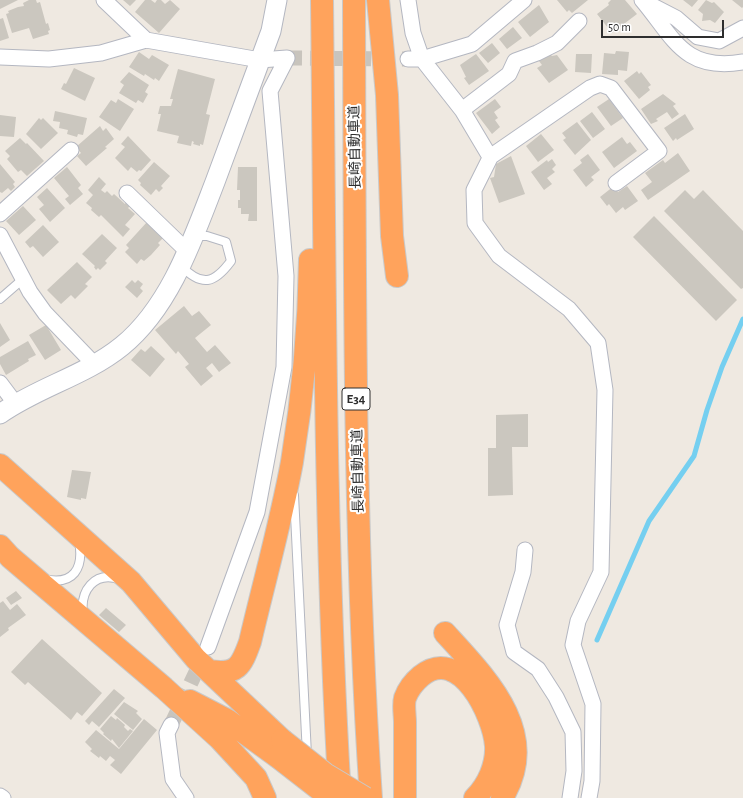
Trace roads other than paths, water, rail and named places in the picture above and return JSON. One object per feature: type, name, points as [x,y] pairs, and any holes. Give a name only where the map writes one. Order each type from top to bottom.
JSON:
[{"type":"highway","points":[[209,671],[224,673],[236,670],[244,659],[250,642],[291,463],[303,384],[309,313],[316,25],[318,0]]},
{"type":"highway","name":"長崎自動車道","points":[[322,0],[326,398],[335,712],[340,798]]},
{"type":"highway","name":"長崎自動車道","points":[[354,0],[357,457],[361,615],[371,798]]},
{"type":"highway","points":[[378,0],[387,95],[392,236],[397,276]]},
{"type":"highway","points":[[0,465],[131,582],[209,671],[280,748],[323,792],[334,798]]},
{"type":"highway","points":[[0,546],[10,557],[164,688],[220,739],[256,778],[265,798]]},
{"type":"highway","points":[[445,633],[479,670],[505,708],[515,741],[515,760],[512,777],[502,798]]},
{"type":"highway","points":[[404,798],[405,699],[416,681],[425,673],[436,668],[447,669],[457,673],[466,681],[488,714],[494,731],[496,748],[491,775],[483,790],[475,798]]},
{"type":"highway","points":[[164,688],[280,748],[365,798]]},
{"type":"street","points":[[104,0],[146,40]]},
{"type":"street","points":[[0,383],[7,409],[95,365],[122,346],[148,320],[170,287],[187,250],[271,31],[277,0]]},
{"type":"street","points":[[408,0],[415,59],[462,110],[491,156]]},
{"type":"street","points":[[415,59],[472,44],[524,0]]},
{"type":"street","points":[[642,0],[676,18],[698,37],[719,41],[743,28]]},
{"type":"street","points":[[642,0],[680,48],[695,59],[714,63],[743,62]]},
{"type":"street","points":[[462,110],[509,74],[515,60],[537,53],[557,43],[579,21]]},
{"type":"street","points":[[0,57],[49,59],[94,54],[146,40],[260,60],[287,58],[270,91],[286,276],[284,367],[257,512],[208,647]]},
{"type":"street","points":[[589,798],[592,782],[593,704],[573,645],[578,621],[601,572],[605,390],[598,343],[569,310],[499,256],[475,223],[474,190],[491,156],[590,88],[600,84],[611,88],[659,151],[616,183]]},
{"type":"street","points":[[0,214],[71,150]]},
{"type":"street","points":[[127,193],[187,250]]},
{"type":"street","points":[[0,235],[30,292],[45,313],[95,365]]},
{"type":"street","points":[[525,550],[523,572],[507,625],[514,652],[538,669],[556,697],[573,732],[574,771],[570,798]]},
{"type":"street","points":[[171,725],[166,733],[173,779],[186,798]]},
{"type":"lane","points":[[208,236],[226,242],[231,261],[224,270],[213,279],[205,281],[195,278],[187,250],[208,236]]},
{"type":"lane","points":[[0,299],[23,279]]},
{"type":"lane","points":[[291,463],[298,559],[308,790]]},
{"type":"lane","points":[[33,577],[50,581],[68,579],[74,574],[79,567],[80,559],[78,535]]},
{"type":"lane","points":[[84,620],[83,597],[86,589],[93,581],[112,577],[131,582]]},
{"type":"waterway","points":[[597,640],[649,521],[694,456],[707,410],[722,367],[743,319]]},
{"type":"tunnel","points":[[287,58],[408,59]]},
{"type":"tunnel","points":[[171,725],[204,655]]}]
